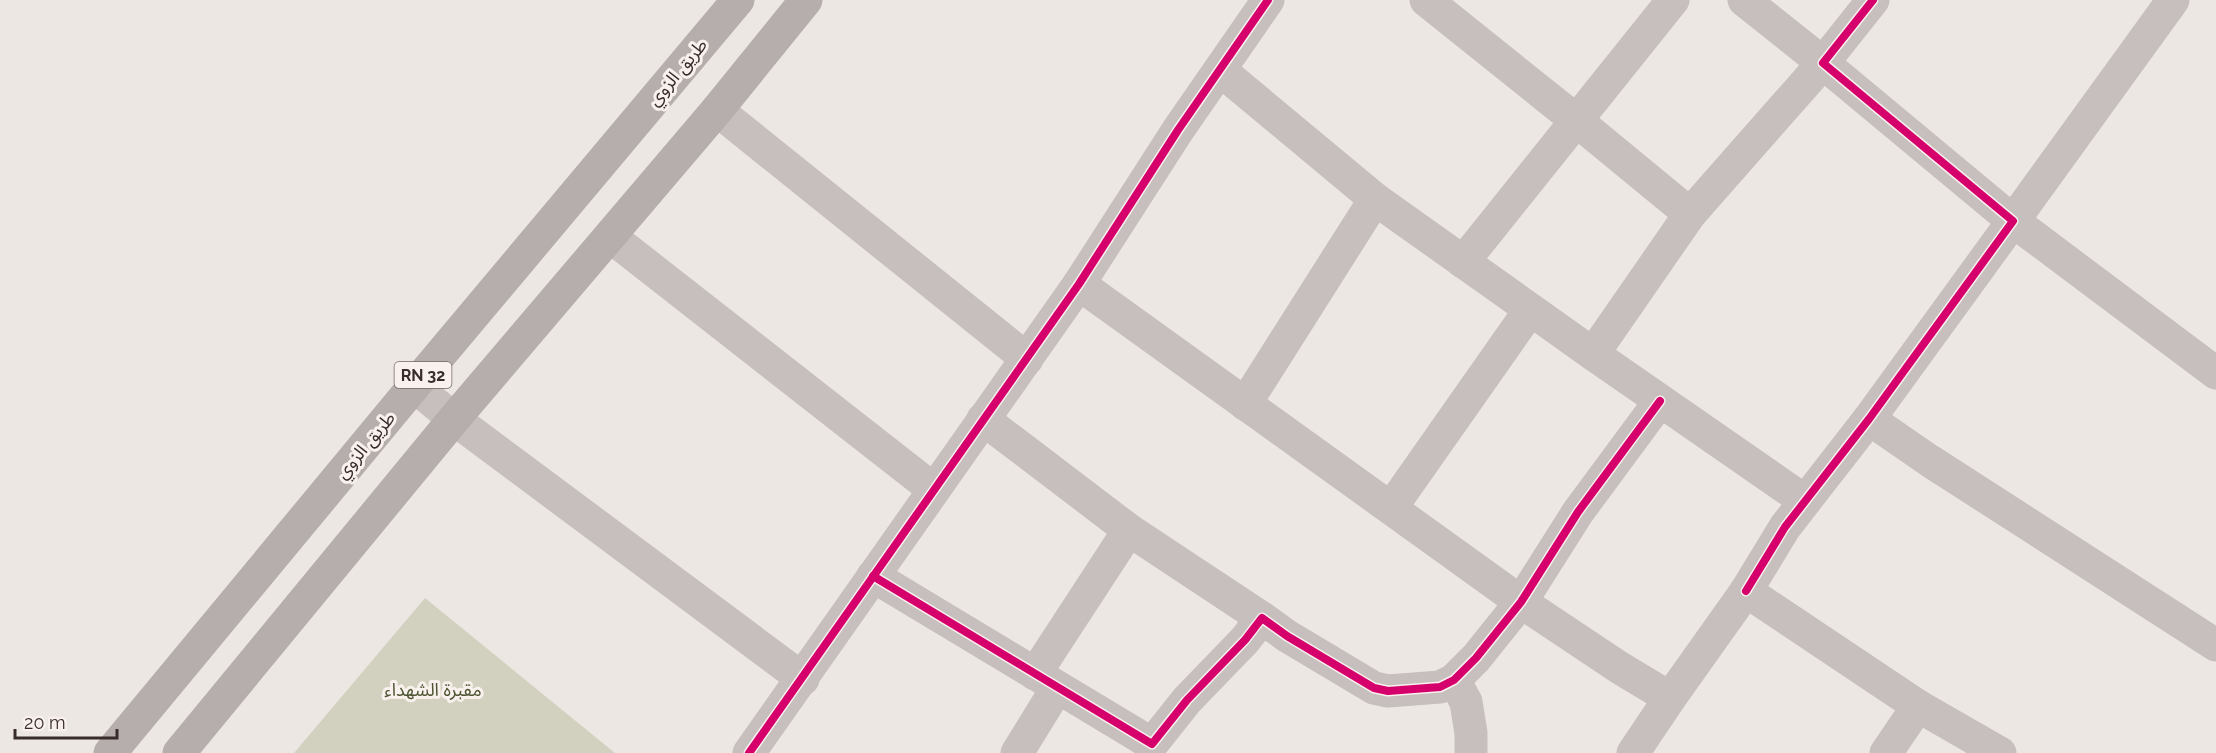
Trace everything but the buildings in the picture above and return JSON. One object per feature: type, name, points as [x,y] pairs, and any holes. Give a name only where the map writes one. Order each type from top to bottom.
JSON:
[{"type":"main road","name":"طريق الزوي","points":[[110,753],[738,0]]},
{"type":"main road","name":"RN 32","points":[[179,753],[454,419],[611,237],[806,0]]},
{"type":"street","points":[[749,753],[1079,284],[1268,0]]},
{"type":"street","points":[[1463,262],[1673,0]]},
{"type":"street","points":[[1744,0],[2013,221],[2216,373]]},
{"type":"street","points":[[1593,354],[1690,214],[1823,63],[1873,0]]},
{"type":"street","points":[[1633,753],[1746,591],[1785,527],[1869,419],[2173,0]]},
{"type":"street","points":[[1448,7],[1577,120],[1690,214]]},
{"type":"street","points":[[1220,69],[1375,199],[1805,501]]},
{"type":"street","points":[[717,110],[1027,359]]},
{"type":"street","points":[[1245,404],[1375,199]]},
{"type":"street","points":[[611,237],[933,489]]},
{"type":"street","points":[[1079,284],[1521,602],[1620,668],[1670,698]]},
{"type":"street","points":[[1391,508],[1530,310]]},
{"type":"street","points":[[414,386],[454,419],[803,679]]},
{"type":"street","points":[[983,419],[1129,530],[1287,636],[1374,688],[1388,691],[1440,687],[1454,680],[1476,658],[1521,602],[1578,512],[1660,401]]},
{"type":"street","points":[[1869,419],[1929,461],[2216,645]]},
{"type":"street","points":[[1017,753],[1046,681],[1129,530]]},
{"type":"street","points":[[873,576],[1046,681],[1151,749],[1187,700],[1245,640],[1262,618]]},
{"type":"street","points":[[1746,591],[1918,706],[2000,753]]},
{"type":"street","points":[[1454,680],[1466,702],[1471,733],[1471,753]]},
{"type":"street","points":[[1886,753],[1918,706]]},
{"type":"green space","name":"مقبرة الشهداء","points":[[425,598],[615,753],[294,753]]},
{"type":"cycle path","points":[[749,753],[1079,284],[1178,130],[1268,0]]},
{"type":"cycle path","points":[[1746,591],[1785,527],[1869,419],[2013,221],[1823,63],[1873,0]]},
{"type":"cycle path","points":[[873,576],[1152,744],[1187,700],[1245,640],[1262,618],[1287,636],[1374,688],[1388,691],[1440,687],[1454,680],[1476,658],[1521,602],[1578,512],[1660,401]]}]
